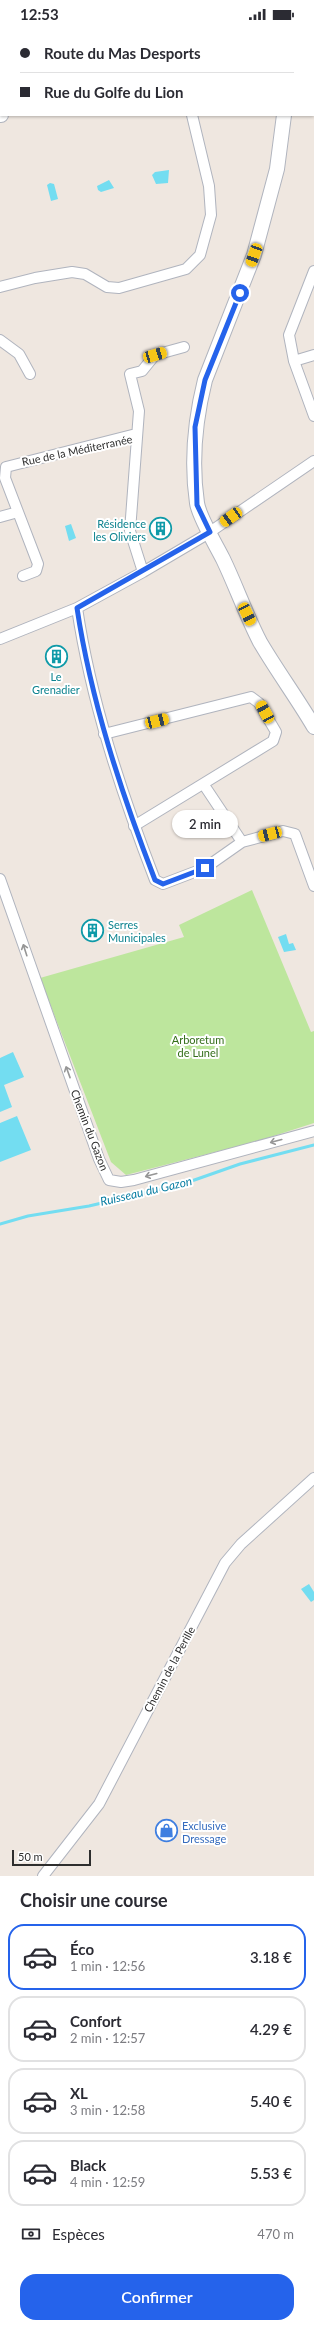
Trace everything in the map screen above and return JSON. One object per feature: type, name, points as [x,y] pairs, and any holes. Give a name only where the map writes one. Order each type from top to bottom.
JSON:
[{"type":"street","points":[[0,287],[35,278],[72,272],[85,274],[107,287],[119,288],[186,269],[200,255],[211,215],[209,186],[192,116]]},
{"type":"street","points":[[284,116],[277,169],[254,255],[205,380],[195,427],[197,505],[238,589],[244,593],[272,652],[314,727]]},
{"type":"street","points":[[314,271],[289,335],[294,361],[314,416]]},
{"type":"street","points":[[0,340],[19,354],[30,374]]},
{"type":"street","points":[[136,434],[139,411],[130,374],[142,370],[155,355],[184,347]]},
{"type":"street","points":[[294,361],[314,355]]},
{"type":"street","name":"Rue de la Méditerranée","points":[[23,576],[36,571],[38,564],[5,478],[3,464],[136,434],[130,531],[143,572]]},
{"type":"street","points":[[0,639],[77,608],[143,572],[210,532],[314,461]]},
{"type":"street","points":[[0,517],[18,512]]},
{"type":"street","points":[[77,608],[81,635],[104,734],[134,826],[155,880],[163,884],[205,868],[242,842],[283,831],[295,834],[314,886]]},
{"type":"street","points":[[272,652],[314,710]]},
{"type":"street","points":[[104,734],[251,697],[259,703],[276,732],[274,741],[204,785],[134,826]]},
{"type":"street","points":[[204,785],[242,842]]},
{"type":"street","name":"Chemin du Gazon","points":[[0,879],[99,1159],[109,1180],[121,1182],[134,1180],[314,1131]]},
{"type":"street","name":"Chemin de la Perille","points":[[43,1876],[99,1804],[225,1563],[241,1544],[314,1478]]},
{"type":"green space","name":"Arboretum de Lunel","points":[[252,890],[311,1032],[314,1031],[314,1123],[258,1141],[126,1175],[111,1162],[40,978],[184,937],[179,925]]},
{"type":"water","points":[[169,170],[168,183],[156,184],[152,175],[155,172]]},
{"type":"water","points":[[109,180],[114,188],[101,192],[98,190],[97,186]]},
{"type":"water","points":[[50,183],[54,184],[58,199],[51,201],[47,185]]},
{"type":"water","points":[[71,524],[76,538],[69,541],[65,526]]},
{"type":"water","points":[[286,934],[289,944],[293,943],[296,950],[284,952],[278,937]]},
{"type":"water","points":[[13,1052],[24,1077],[4,1085],[12,1107],[0,1112],[0,1058]]},
{"type":"water","points":[[17,1116],[31,1150],[0,1162],[0,1123]]},
{"type":"water","points":[[309,1584],[314,1592],[314,1600],[311,1602],[301,1589]]},
{"type":"waterway","name":"Ruisseau du Gazon","points":[[0,1224],[28,1216],[89,1206],[183,1184],[240,1164],[314,1145]]},
{"type":"place","name":"Résidence les Oliviers","points":[[161,529]]},
{"type":"place","name":"Le Grenadier","points":[[56,656]]},
{"type":"place","name":"Serres Municipales","points":[[93,930]]},
{"type":"place","name":"Exclusive Dressage","points":[[167,1831]]},
{"type":"route","points":[[205,868],[163,884],[155,880],[134,826],[104,734],[81,635],[77,608],[143,572],[210,532],[197,505],[194,467],[195,427],[205,380],[240,293]]}]
